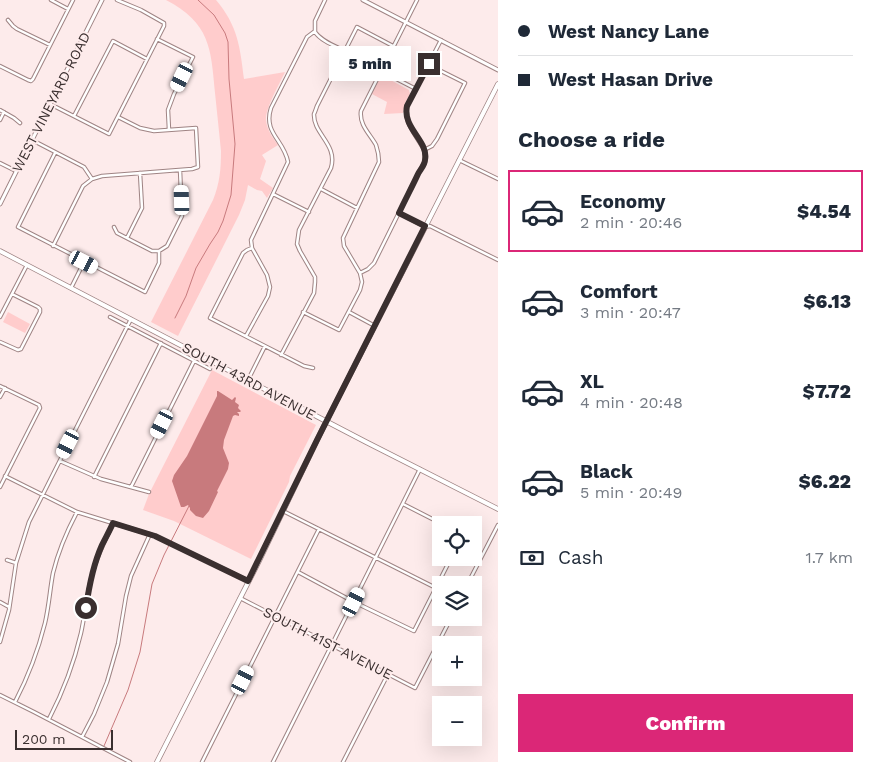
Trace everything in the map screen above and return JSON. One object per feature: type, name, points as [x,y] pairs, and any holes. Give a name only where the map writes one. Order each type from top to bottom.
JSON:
[{"type":"main road","points":[[157,762],[326,422],[498,84]]},
{"type":"main road","name":"SOUTH 43RD AVENUE","points":[[0,251],[326,422],[498,509]]},
{"type":"street","points":[[51,0],[68,9]]},
{"type":"street","points":[[0,66],[31,81],[73,0]]},
{"type":"street","name":"WEST VINEYARD ROAD","points":[[0,204],[102,0]]},
{"type":"street","points":[[50,104],[108,134],[118,118],[164,26],[164,22],[117,0]]},
{"type":"street","points":[[325,0],[315,21],[316,34],[345,51]]},
{"type":"street","points":[[363,0],[371,2],[405,22],[498,70]]},
{"type":"street","points":[[303,312],[339,330],[360,290],[362,282],[360,273],[344,246],[343,238],[379,162],[375,143],[365,130],[360,117],[360,111],[416,0]]},
{"type":"street","points":[[8,20],[14,26],[50,45]]},
{"type":"street","points":[[281,355],[314,292],[315,277],[300,251],[297,239],[333,161],[332,152],[316,123],[314,115],[317,106],[357,27],[393,46]]},
{"type":"street","points":[[246,336],[268,296],[270,287],[270,282],[252,248],[250,240],[288,162],[287,155],[271,128],[268,118],[271,108],[305,41],[315,31]]},
{"type":"street","points":[[157,39],[193,57],[168,110],[169,130]]},
{"type":"street","points":[[360,273],[374,263],[425,160],[424,150],[412,130],[406,111],[441,40]]},
{"type":"street","points":[[74,116],[113,42],[147,59]]},
{"type":"street","points":[[424,150],[432,146],[437,139],[465,83],[429,64]]},
{"type":"street","points":[[381,71],[416,89]]},
{"type":"street","points":[[0,110],[20,123]]},
{"type":"street","points":[[0,120],[4,112]]},
{"type":"street","points":[[53,246],[83,186],[92,179],[102,176],[198,167],[196,128],[154,131],[140,128],[118,118]]},
{"type":"street","points":[[32,140],[84,167],[92,179]]},
{"type":"street","points":[[55,153],[18,227],[144,292],[159,263],[159,251]]},
{"type":"street","points":[[459,160],[498,180]]},
{"type":"street","points":[[0,163],[16,171]]},
{"type":"street","points":[[114,227],[117,233],[152,251],[159,251],[167,246],[182,216],[180,170]]},
{"type":"street","points":[[126,238],[142,208],[140,173]]},
{"type":"street","points":[[321,189],[357,208]]},
{"type":"street","points":[[274,194],[310,212]]},
{"type":"street","points":[[399,213],[425,226],[430,226],[498,260]]},
{"type":"street","points":[[252,248],[243,253],[210,318],[281,355],[304,366],[313,368]]},
{"type":"street","points":[[70,288],[84,262]]},
{"type":"street","points":[[0,317],[26,265]]},
{"type":"street","points":[[0,342],[18,350],[21,349],[40,311],[38,307],[12,294]]},
{"type":"street","points":[[349,312],[375,326]]},
{"type":"street","name":"SOUTH 43RD AVENUE","points":[[110,317],[210,369]]},
{"type":"street","points":[[0,642],[9,606],[16,563],[29,522],[131,319]]},
{"type":"street","points":[[94,477],[161,343]]},
{"type":"street","points":[[248,380],[265,346]]},
{"type":"street","points":[[131,487],[194,361]]},
{"type":"street","points":[[0,386],[39,405],[40,408],[0,487]]},
{"type":"street","points":[[0,397],[5,388]]},
{"type":"street","points":[[60,461],[94,477],[149,492]]},
{"type":"street","points":[[273,762],[420,470]]},
{"type":"street","points":[[5,476],[77,512],[150,534],[248,581]]},
{"type":"street","points":[[403,504],[432,519]]},
{"type":"street","points":[[283,511],[432,586]]},
{"type":"street","points":[[15,702],[40,643],[55,566],[64,538],[77,512]]},
{"type":"street","points":[[49,719],[71,668],[82,632],[90,580],[102,545],[113,523]]},
{"type":"street","points":[[472,576],[498,525]]},
{"type":"street","points":[[202,762],[319,529]]},
{"type":"street","points":[[82,737],[97,708],[107,682],[118,644],[131,576],[150,534]]},
{"type":"street","points":[[7,560],[16,563]]},
{"type":"street","points":[[298,572],[414,631],[432,596]]},
{"type":"street","name":"SOUTH 41ST AVENUE","points":[[240,598],[415,688],[447,626]]},
{"type":"street","points":[[0,602],[9,606]]},
{"type":"street","points":[[344,762],[388,674]]},
{"type":"street","points":[[0,695],[130,762]]},
{"type":"shaded area","points":[[166,0],[216,0],[229,19],[237,37],[244,79],[285,72],[266,115],[270,134],[278,145],[262,155],[266,161],[260,179],[273,188],[267,198],[262,191],[248,185],[239,215],[178,336],[151,322],[213,200],[220,176],[221,151],[212,63],[206,38],[192,18]]},
{"type":"shaded area","points":[[382,77],[409,90],[410,94],[405,103],[403,113],[384,114],[387,102],[372,94]]},
{"type":"shaded area","points":[[8,312],[30,324],[25,333],[3,322]]},
{"type":"shaded area","points":[[212,370],[316,425],[251,559],[174,521],[143,510],[149,494]]},
{"type":"shaded area","points":[[217,391],[232,400],[235,397],[235,402],[239,405],[238,408],[241,411],[237,412],[239,416],[233,416],[224,440],[223,448],[229,463],[228,469],[209,511],[203,518],[196,516],[188,505],[181,507],[172,481],[187,456],[217,396]]},
{"type":"waterway","points":[[175,318],[186,296],[196,268],[223,221],[231,195],[235,144],[229,79],[228,42],[214,15],[198,0]]},
{"type":"waterway","points":[[104,746],[128,690],[140,652],[152,584],[164,555],[189,506]]},
{"type":"route","points":[[86,608],[90,580],[102,545],[113,523],[146,532],[248,581],[425,226],[399,213],[425,160],[424,150],[412,130],[406,111],[429,64]]}]
